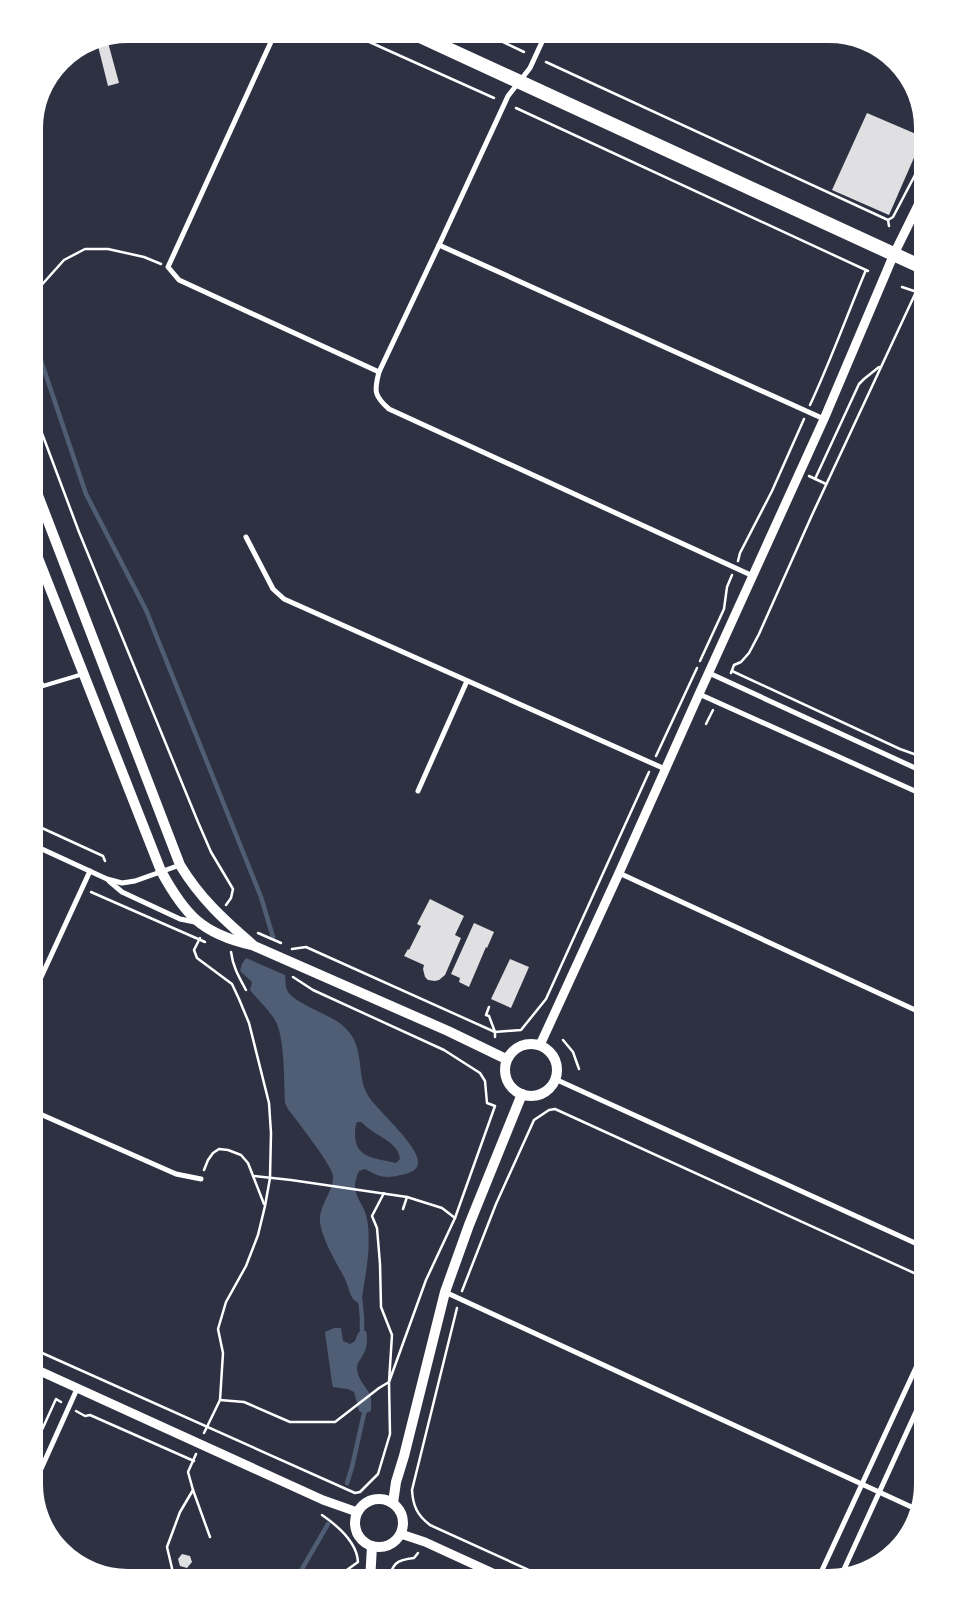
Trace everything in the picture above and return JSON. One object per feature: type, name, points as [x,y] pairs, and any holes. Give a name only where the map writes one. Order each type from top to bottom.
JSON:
[{"type":"highway","points":[[428,40],[917,265]]},
{"type":"main road","points":[[40,500],[180,865],[201,896],[252,945]]},
{"type":"main road","points":[[40,563],[161,871],[181,905],[198,923],[234,941],[252,945],[289,961],[448,1031],[506,1059]]},
{"type":"main road","points":[[532,1043],[540,1045],[546,1048],[555,1059],[557,1066],[555,1080],[549,1089],[539,1094],[533,1096],[522,1094],[512,1088],[505,1077],[506,1059],[516,1047],[532,1043]]},
{"type":"main road","points":[[393,1503],[396,1482],[445,1292],[469,1225],[522,1094]]},
{"type":"main road","points":[[377,1499],[393,1503],[398,1508],[403,1520],[400,1534],[389,1545],[381,1547],[372,1546],[360,1539],[357,1533],[355,1526],[357,1512],[362,1505],[369,1501],[377,1499]]},
{"type":"main road","points":[[371,1572],[372,1546]]},
{"type":"street","points":[[272,40],[168,267],[179,280],[379,372]]},
{"type":"street","points":[[543,40],[530,68],[508,96],[379,372],[375,388],[379,400],[389,409],[753,576]]},
{"type":"street","points":[[540,1045],[824,419],[894,254],[917,207]]},
{"type":"street","points":[[439,245],[824,419]]},
{"type":"street","points":[[246,537],[273,589],[284,599],[665,769]]},
{"type":"street","points":[[709,673],[917,769]]},
{"type":"street","points":[[418,791],[467,681]]},
{"type":"street","points":[[699,694],[917,792]]},
{"type":"street","points":[[40,848],[107,879],[122,883],[135,881],[180,865]]},
{"type":"street","points":[[40,980],[90,871]]},
{"type":"street","points":[[619,874],[917,1011]]},
{"type":"street","points":[[107,879],[122,892],[180,919],[198,923]]},
{"type":"street","points":[[555,1080],[917,1244]]},
{"type":"street","points":[[40,1114],[176,1174],[201,1179]]},
{"type":"street","points":[[445,1292],[914,1508]]},
{"type":"street","points":[[821,1572],[917,1365]]},
{"type":"street","points":[[40,1372],[329,1503],[357,1512]]},
{"type":"street","points":[[40,1471],[77,1389]]},
{"type":"street","points":[[843,1571],[917,1410]]},
{"type":"street","points":[[400,1534],[425,1542],[490,1572]]},
{"type":"lane","points":[[42,685],[83,674]]},
{"type":"lane","points":[[40,682],[42,685]]},
{"type":"lane","points":[[40,690],[42,685]]},
{"type":"path","points":[[366,40],[494,98]]},
{"type":"path","points":[[499,40],[524,52]]},
{"type":"path","points":[[546,62],[888,220]]},
{"type":"path","points":[[258,932],[293,949],[306,947],[495,1032],[521,1030],[546,999],[724,609],[727,587],[740,554],[772,491],[841,335],[852,302],[867,270],[516,108]]},
{"type":"path","points":[[888,220],[893,217],[917,171]]},
{"type":"path","points":[[888,220],[889,226]]},
{"type":"path","points":[[40,288],[64,260],[85,249],[108,249],[144,258],[168,267]]},
{"type":"path","points":[[726,681],[734,665],[741,662],[749,654],[759,634],[826,484],[916,292],[902,287]]},
{"type":"path","points":[[815,479],[859,384],[880,367]]},
{"type":"path","points":[[809,476],[826,484]]},
{"type":"path","points":[[732,670],[900,749],[917,755]]},
{"type":"path","points":[[706,724],[717,702]]},
{"type":"path","points":[[40,827],[103,856],[105,861]]},
{"type":"path","points":[[82,889],[208,943]]},
{"type":"path","points":[[225,950],[236,952]]},
{"type":"path","points":[[231,951],[232,963],[246,990]]},
{"type":"path","points":[[220,1400],[244,1402],[290,1422],[335,1422],[389,1382],[426,1280],[455,1218],[495,1106],[487,1103],[486,1081],[480,1073],[444,1050],[313,990],[292,977]]},
{"type":"path","points":[[489,1007],[486,1015],[489,1016],[495,1037]]},
{"type":"path","points":[[563,1040],[573,1052],[579,1069]]},
{"type":"path","points":[[534,1120],[549,1110],[555,1109],[917,1274]]},
{"type":"path","points":[[201,1179],[208,1160],[213,1153],[220,1150],[228,1150],[241,1155],[248,1163],[265,1206]]},
{"type":"path","points":[[253,1176],[407,1197],[442,1208],[455,1218],[469,1225]]},
{"type":"path","points":[[40,1352],[355,1492],[360,1492],[378,1474],[390,1434],[389,1382],[392,1335],[380,1307],[380,1264],[377,1228],[372,1216],[384,1193]]},
{"type":"path","points":[[403,1209],[407,1197]]},
{"type":"path","points":[[40,1434],[56,1399],[85,1416],[90,1415],[194,1460],[188,1472],[210,1537]]},
{"type":"path","points":[[173,1572],[167,1547],[180,1512],[193,1490]]},
{"type":"path","points":[[412,1490],[413,1502],[417,1512],[430,1524],[534,1572]]},
{"type":"path","points":[[322,1515],[339,1528],[351,1542],[358,1557],[358,1562],[344,1572]]},
{"type":"path","points":[[392,1572],[395,1564],[402,1560],[414,1558],[418,1553]]},
{"type":"water","points":[[246,958],[285,975],[286,988],[290,994],[302,1003],[333,1019],[349,1032],[357,1048],[365,1090],[406,1139],[417,1156],[418,1166],[412,1172],[406,1174],[386,1177],[365,1169],[359,1171],[355,1186],[357,1196],[367,1219],[369,1241],[361,1304],[351,1296],[320,1223],[323,1206],[332,1186],[333,1176],[331,1170],[285,1103],[281,1037],[275,1020],[250,990],[252,982],[240,971]],"holes":[[[357,1122],[361,1122],[371,1131],[387,1140],[397,1150],[400,1159],[396,1163],[374,1158],[363,1153],[356,1142],[355,1134]]]},
{"type":"water","points":[[334,1328],[341,1328],[343,1341],[350,1344],[355,1341],[358,1333],[366,1331],[366,1347],[357,1369],[371,1399],[371,1411],[364,1414],[359,1411],[354,1392],[348,1389],[333,1387],[325,1332]]},
{"type":"building","points":[[108,43],[119,83],[108,86],[98,46]]},
{"type":"building","points":[[867,113],[917,134],[917,151],[889,215],[832,190]]},
{"type":"building","points":[[430,899],[464,916],[455,935],[461,938],[445,975],[435,981],[428,980],[425,977],[424,965],[404,956],[421,926],[417,924]]},
{"type":"building","points":[[474,923],[494,932],[469,987],[459,982],[460,978],[451,974]]},
{"type":"building","points":[[510,959],[529,967],[511,1008],[491,999]]},
{"type":"building","points":[[182,1554],[190,1556],[192,1562],[187,1568],[180,1566],[178,1559]]},
{"type":"waterway","points":[[40,358],[86,494],[146,610],[261,897],[273,937]]},
{"type":"waterway","points":[[360,1298],[362,1336]]},
{"type":"waterway","points":[[347,1483],[365,1409]]},
{"type":"waterway","points":[[300,1572],[328,1524]]}]
